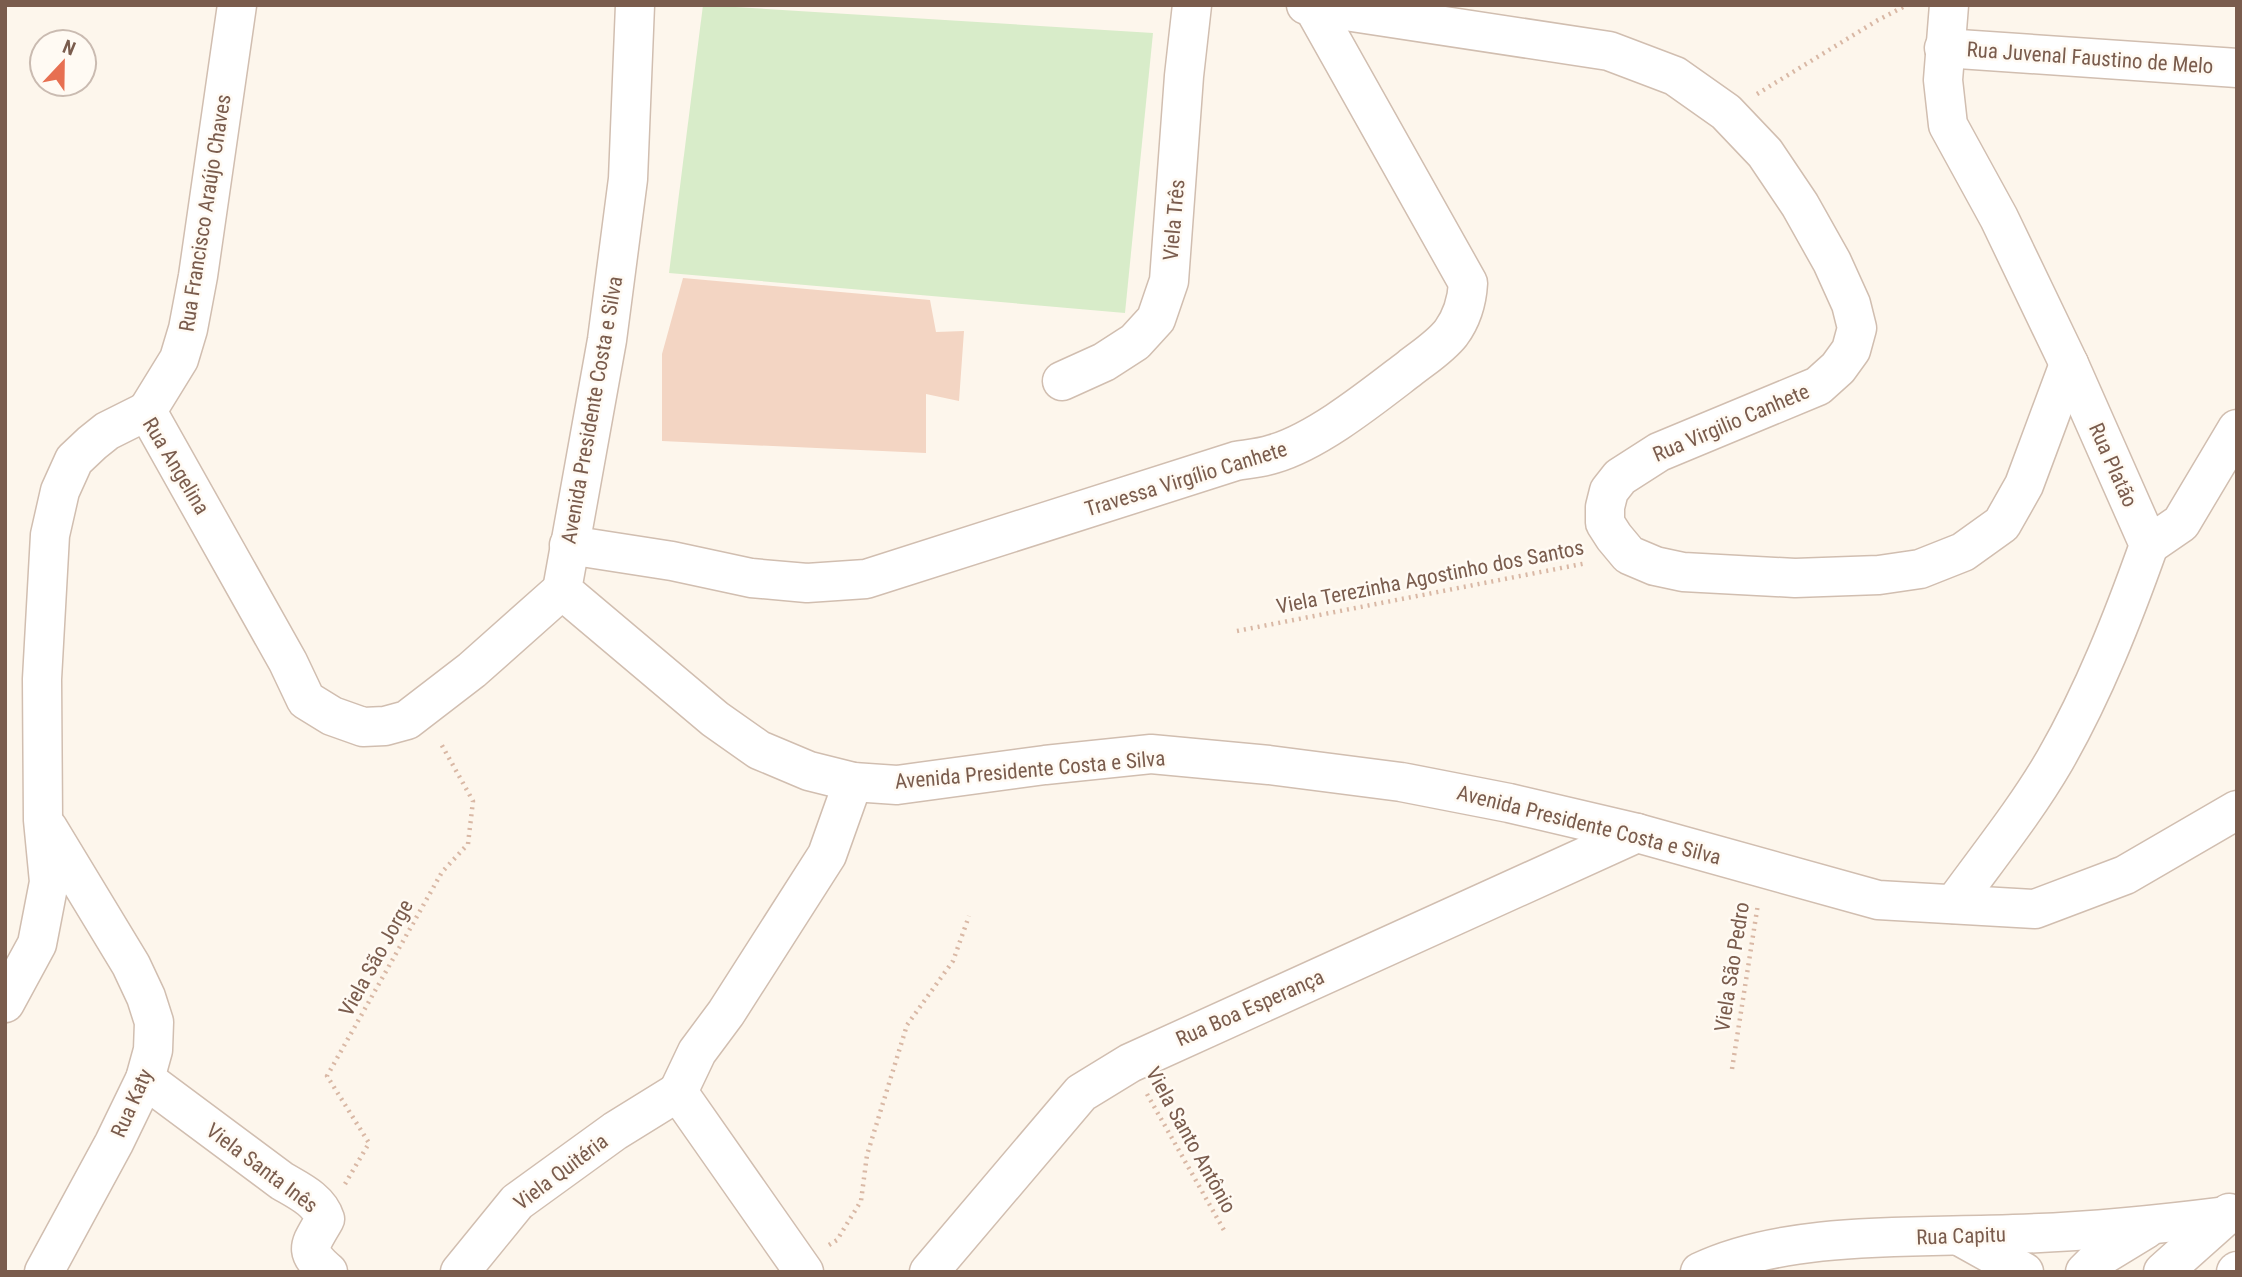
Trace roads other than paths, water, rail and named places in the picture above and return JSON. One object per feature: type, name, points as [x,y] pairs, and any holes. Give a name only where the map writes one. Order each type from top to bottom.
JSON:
[{"type":"street","name":"Rua Francisco Araújo Chaves","points":[[147,411],[179,359],[188,329],[237,5]]},
{"type":"street","name":"Avenida Presidente Costa e Silva","points":[[635,5],[628,179],[607,340],[562,590],[715,719],[760,750],[808,771],[853,782],[897,785],[1151,754],[1269,765],[1401,782],[1509,803],[1637,833],[1878,900],[2035,909],[2125,875],[2237,810]]},
{"type":"street","name":"Viela Três","points":[[1062,381],[1104,362],[1135,342],[1156,319],[1169,281],[1192,5]]},
{"type":"street","name":"Rua Platão","points":[[1949,5],[1942,80],[1948,125],[1998,218],[2069,364],[2149,545]]},
{"type":"street","name":"Travessa Virgílio Canhete","points":[[569,544],[751,578],[807,583],[866,579],[1236,461],[1273,454],[1300,443],[1393,381],[1443,342],[1461,315],[1467,299],[1468,283],[1309,6]]},
{"type":"street","name":"Rua Virgilio Canhete","points":[[1309,6],[1609,51],[1675,76],[1726,113],[1765,153],[1800,205],[1832,262],[1851,304],[1857,328],[1851,350],[1838,368],[1818,386],[1659,452],[1620,477],[1609,491],[1605,523],[1629,555],[1656,566],[1683,572],[1795,578],[1879,575],[1920,569],[1963,552],[2002,524],[2024,485],[2069,364]]},
{"type":"street","name":"Rua Juvenal Faustino de Melo","points":[[1944,48],[2237,68]]},
{"type":"street","name":"Rua Angelina","points":[[5,1003],[37,944],[49,882],[43,820],[42,679],[50,535],[60,491],[74,460],[107,431],[147,411],[288,662],[306,701],[332,716],[363,727],[386,726],[407,720],[422,710],[472,670],[562,590]]},
{"type":"street","points":[[1954,904],[2054,761],[2107,653],[2149,545],[2181,523],[2237,429]]},
{"type":"street","points":[[802,1269],[678,1092],[697,1052],[726,1013],[827,855],[853,782]]},
{"type":"street","name":"Rua Katy","points":[[43,820],[131,965],[154,1022],[153,1050],[145,1079],[114,1143],[44,1272]]},
{"type":"street","name":"Rua Boa Esperança","points":[[929,1272],[1081,1093],[1130,1063],[1637,833]]},
{"type":"street","name":"Viela Santa Inês","points":[[145,1079],[322,1209],[325,1219],[312,1240],[310,1249],[312,1258],[328,1272]]},
{"type":"street","name":"Viela Quitéria","points":[[460,1272],[517,1202],[615,1131],[678,1092]]},
{"type":"street","points":[[2163,1272],[2231,1212]]},
{"type":"street","name":"Rua Capitu","points":[[1700,1272],[1720,1262],[1781,1247],[1848,1240],[2057,1233],[2154,1225],[2231,1212]]},
{"type":"street","points":[[2085,1272],[2100,1257],[2154,1225]]},
{"type":"street","points":[[1959,1236],[2024,1272]]}]
